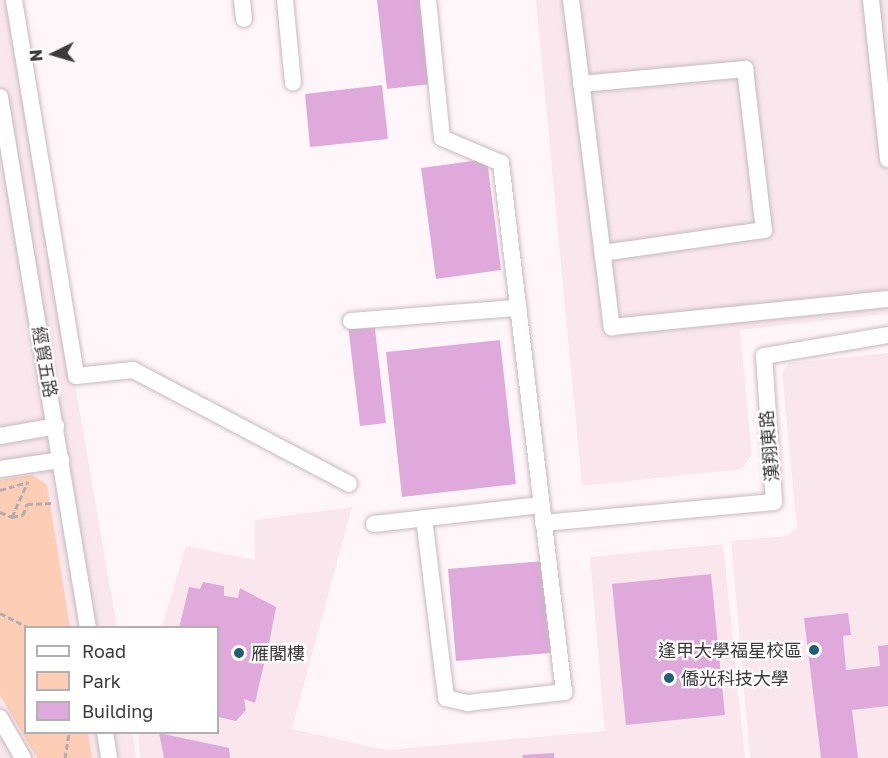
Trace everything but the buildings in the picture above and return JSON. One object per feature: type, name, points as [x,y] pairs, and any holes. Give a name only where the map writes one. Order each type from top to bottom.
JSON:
[{"type":"street","points":[[14,0],[76,376]]},
{"type":"street","points":[[242,0],[244,19]]},
{"type":"street","points":[[285,0],[293,83]]},
{"type":"street","points":[[424,518],[446,698],[468,703],[564,692],[501,163],[442,138],[428,0]]},
{"type":"street","points":[[571,0],[612,327],[888,299]]},
{"type":"street","points":[[870,0],[888,159]]},
{"type":"street","points":[[581,84],[745,69],[764,230],[603,253]]},
{"type":"street","name":"經貿五路","points":[[0,97],[88,626]]},
{"type":"street","points":[[351,321],[518,308]]},
{"type":"street","name":"漢翔東路","points":[[543,523],[774,502],[764,356],[888,335]]},
{"type":"street","points":[[48,380],[133,370],[349,484]]},
{"type":"street","points":[[0,435],[56,426]]},
{"type":"street","points":[[0,469],[61,460]]},
{"type":"street","points":[[374,524],[541,505]]},
{"type":"street","points":[[0,718],[23,758]]},
{"type":"street","points":[[105,734],[109,758]]},
{"type":"path","points":[[12,517],[28,479]]},
{"type":"path","points":[[0,512],[12,517],[22,515],[27,504],[55,503]]},
{"type":"path","points":[[0,613],[27,626]]},
{"type":"path","points":[[65,758],[69,734]]},
{"type":"shaded area","points":[[0,0],[8,0],[117,626],[24,626],[24,734],[133,734],[136,758],[0,758]]},
{"type":"shaded area","points":[[536,0],[888,0],[888,314],[740,330],[752,455],[742,469],[582,486]]},
{"type":"shaded area","name":"逢甲大學福星校區","points":[[888,353],[888,758],[750,758],[731,541],[787,536],[797,528],[782,372],[789,363]]},
{"type":"shaded area","name":"僑光科技大學","points":[[352,507],[292,729],[386,750],[605,731],[590,557],[723,544],[745,758],[140,758],[138,734],[219,734],[219,626],[162,626],[186,546],[255,560],[255,520]]},
{"type":"green space","points":[[32,475],[47,485],[70,626],[24,626],[24,734],[88,734],[92,758],[37,758],[0,695],[0,480]]},
{"type":"place","name":"逢甲大學福星校區","points":[[814,650]]},
{"type":"place","name":"雁閣樓","points":[[239,653]]},
{"type":"place","name":"僑光科技大學","points":[[669,678]]}]
